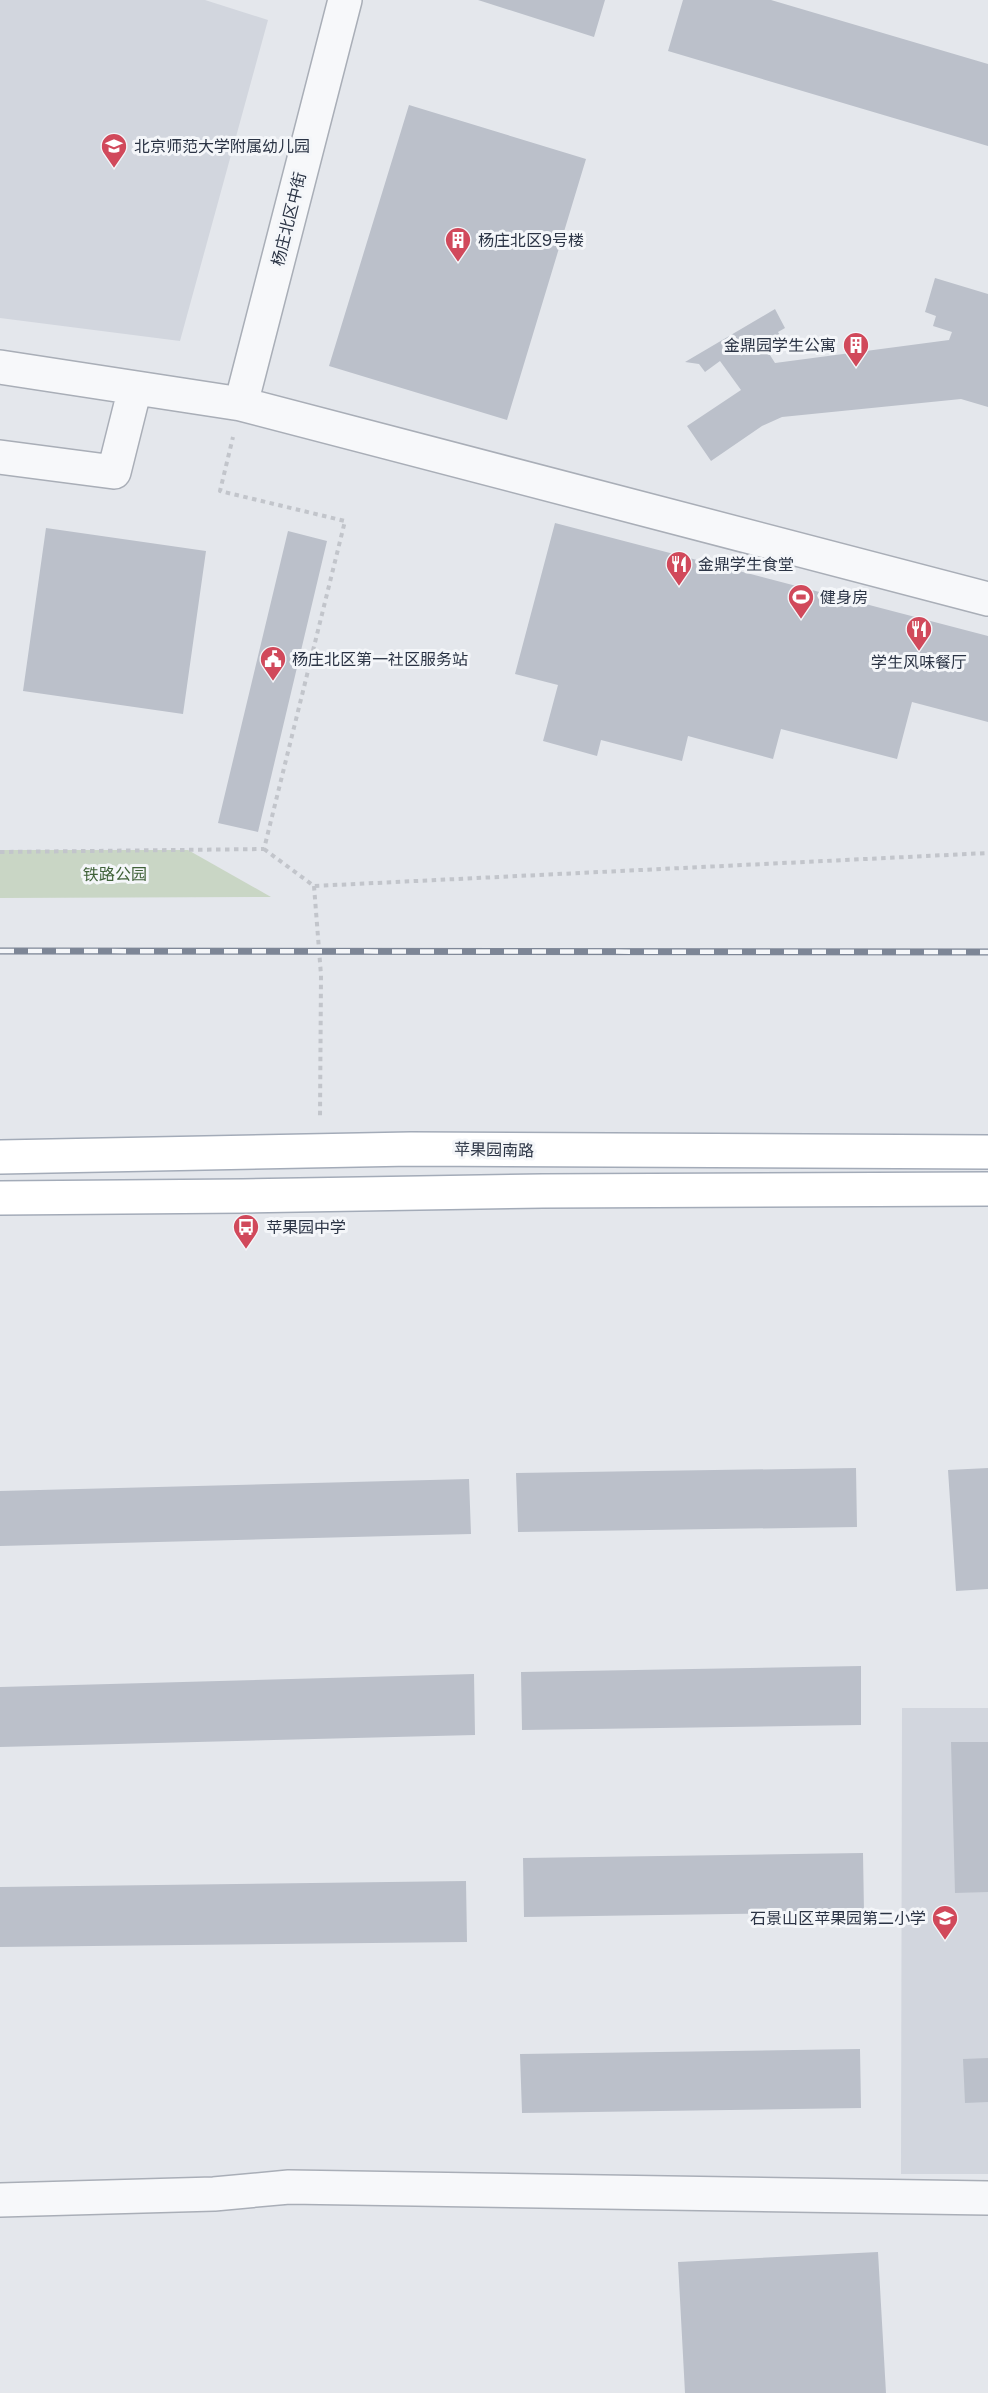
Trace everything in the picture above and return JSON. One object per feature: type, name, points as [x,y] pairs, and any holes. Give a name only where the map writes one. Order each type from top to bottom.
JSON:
[{"type":"main road","name":"苹果园南路","points":[[0,1157],[422,1149],[988,1152]]},
{"type":"main road","points":[[0,1198],[243,1197],[543,1191],[988,1189]]},
{"type":"street","name":"杨庄北区中街","points":[[241,404],[345,0]]},
{"type":"street","points":[[0,367],[241,404],[988,599]]},
{"type":"street","points":[[0,457],[114,472],[135,388]]},
{"type":"street","points":[[0,2200],[214,2194],[289,2187],[988,2198]]},
{"type":"path","points":[[241,404],[220,491],[345,521],[264,849]]},
{"type":"path","points":[[0,852],[264,849],[314,886],[988,854]]},
{"type":"path","points":[[314,886],[321,975],[319,1152]]},
{"type":"shaded area","name":"北京师范大学附属幼儿园","points":[[0,0],[205,0],[268,20],[180,341],[0,318]]},
{"type":"shaded area","name":"石景山区苹果园第二小学","points":[[902,1708],[988,1708],[988,2174],[901,2174]]},
{"type":"green space","name":"铁路公园","points":[[0,850],[188,850],[271,897],[0,898]]},
{"type":"building","points":[[478,0],[605,0],[594,37]]},
{"type":"building","points":[[683,0],[771,0],[988,64],[988,146],[668,51]]},
{"type":"building","name":"杨庄北区9号楼","points":[[409,105],[586,159],[507,420],[329,366]]},
{"type":"building","name":"金鼎园学生公寓","points":[[935,278],[988,294],[988,407],[961,399],[782,417],[762,426],[711,461],[687,426],[741,390],[720,361],[705,372],[699,364],[685,362],[775,309],[785,328],[778,332],[784,342],[768,352],[775,363],[949,340],[952,332],[933,326],[936,316],[925,312]]},
{"type":"building","points":[[555,523],[988,636],[988,722],[912,702],[897,759],[781,729],[773,759],[688,736],[682,761],[601,740],[597,756],[543,741],[558,685],[515,674]]},
{"type":"building","points":[[46,528],[206,551],[183,714],[23,691]]},
{"type":"building","name":"杨庄北区第一社区服务站","points":[[288,531],[327,541],[258,832],[218,823]]},
{"type":"building","points":[[856,1468],[857,1527],[518,1532],[516,1473]]},
{"type":"building","points":[[988,1468],[988,1589],[956,1591],[948,1470]]},
{"type":"building","points":[[469,1479],[471,1534],[0,1546],[0,1491]]},
{"type":"building","points":[[861,1666],[861,1725],[522,1730],[521,1672]]},
{"type":"building","points":[[474,1674],[475,1735],[0,1747],[0,1687]]},
{"type":"building","points":[[951,1742],[988,1742],[988,1892],[955,1893]]},
{"type":"building","points":[[863,1853],[864,1912],[524,1917],[523,1858]]},
{"type":"building","points":[[466,1881],[467,1942],[0,1947],[0,1887]]},
{"type":"building","points":[[860,2049],[861,2108],[522,2113],[520,2054]]},
{"type":"building","points":[[988,2058],[988,2102],[965,2103],[963,2059]]},
{"type":"building","points":[[878,2252],[886,2393],[685,2393],[678,2262]]},
{"type":"railway","points":[[0,951],[988,952]]},
{"type":"place","name":"北京师范大学附属幼儿园","points":[[114,169]]},
{"type":"place","name":"杨庄北区9号楼","points":[[458,263]]},
{"type":"place","name":"金鼎园学生公寓","points":[[856,368]]},
{"type":"place","name":"金鼎学生食堂","points":[[679,587]]},
{"type":"place","name":"健身房","points":[[801,620]]},
{"type":"place","name":"学生风味餐厅","points":[[919,652]]},
{"type":"place","name":"杨庄北区第一社区服务站","points":[[273,682]]},
{"type":"place","name":"苹果园中学","points":[[246,1250]]},
{"type":"place","name":"石景山区苹果园第二小学","points":[[945,1941]]}]
